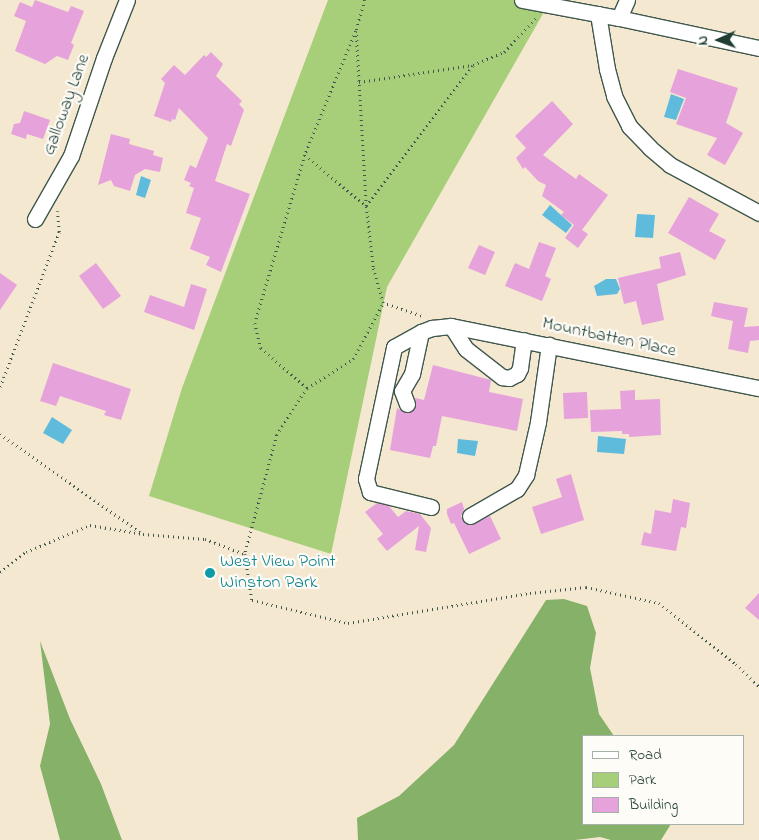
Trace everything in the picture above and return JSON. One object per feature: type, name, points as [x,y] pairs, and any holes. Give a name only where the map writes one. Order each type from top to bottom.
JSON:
[{"type":"street","name":"Galloway Lane","points":[[35,219],[71,156],[104,58],[127,0]]},
{"type":"street","points":[[522,0],[619,18],[759,48]]},
{"type":"street","points":[[619,18],[628,0]]},
{"type":"street","points":[[598,14],[607,69],[614,96],[629,126],[670,165],[759,213]]},
{"type":"street","points":[[423,325],[432,328],[451,326],[466,349],[502,377],[510,378],[520,368],[524,340]]},
{"type":"street","points":[[407,404],[402,391],[412,374],[423,325]]},
{"type":"street","points":[[423,325],[394,347],[366,479],[370,492],[431,507]]},
{"type":"street","name":"Mountbatten Place","points":[[451,326],[759,388]]},
{"type":"street","points":[[470,516],[517,489],[526,475],[538,422],[549,345]]},
{"type":"path","points":[[307,388],[261,348],[255,324],[305,155],[356,31],[365,0]]},
{"type":"path","points":[[359,82],[473,66],[504,52],[548,4]]},
{"type":"path","points":[[356,31],[366,206],[373,267],[383,303],[353,359],[307,388],[277,435],[245,554],[252,600],[348,623],[521,595],[586,587],[658,603],[736,664],[759,686]]},
{"type":"path","points":[[366,206],[473,66]]},
{"type":"path","points":[[305,155],[366,206]]},
{"type":"path","points":[[0,387],[58,232],[55,184]]},
{"type":"path","points":[[383,303],[423,325]]},
{"type":"path","points":[[0,434],[143,534]]},
{"type":"path","points":[[0,572],[26,552],[90,526],[143,534],[205,539],[245,554]]},
{"type":"green space","points":[[328,0],[522,0],[548,5],[387,287],[331,554],[149,496],[182,388]]},
{"type":"green space","points":[[564,599],[587,606],[596,633],[590,668],[599,714],[613,735],[582,735],[582,825],[670,825],[661,840],[611,840],[600,837],[575,840],[358,840],[357,818],[399,796],[454,745],[546,600]]},
{"type":"green space","points":[[40,641],[70,719],[101,784],[122,840],[60,840],[40,766],[50,724]]},
{"type":"water","points":[[671,94],[684,99],[676,120],[664,117]]},
{"type":"water","points":[[141,176],[151,180],[145,198],[136,195]]},
{"type":"water","points":[[550,205],[572,225],[566,233],[542,215]]},
{"type":"water","points":[[637,214],[655,215],[653,238],[635,237]]},
{"type":"water","points":[[606,279],[616,279],[620,289],[617,294],[597,296],[594,286]]},
{"type":"water","points":[[52,417],[72,430],[63,444],[43,433]]},
{"type":"water","points":[[598,436],[626,439],[624,454],[597,452]]},
{"type":"water","points":[[458,439],[478,441],[475,456],[457,453]]},
{"type":"building","points":[[35,0],[68,12],[71,6],[84,11],[71,43],[74,45],[68,60],[57,56],[45,64],[15,51],[26,21],[14,16],[20,2],[32,7]]},
{"type":"building","points":[[211,52],[223,64],[216,76],[242,101],[239,104],[244,110],[231,146],[227,144],[215,181],[250,194],[221,272],[206,265],[210,257],[190,249],[201,218],[186,213],[194,188],[189,186],[191,183],[184,180],[190,165],[196,168],[208,138],[179,108],[175,120],[172,119],[171,122],[154,116],[165,83],[161,79],[174,65],[185,75],[204,55],[206,57]]},
{"type":"building","points":[[678,69],[738,88],[726,123],[743,133],[725,165],[707,155],[717,138],[676,124],[686,98],[670,92]]},
{"type":"building","points":[[552,101],[573,124],[543,155],[576,179],[579,174],[608,195],[582,230],[588,234],[578,248],[565,238],[574,225],[561,215],[564,212],[542,196],[546,185],[538,181],[525,167],[523,169],[516,158],[526,148],[515,136]]},
{"type":"building","points":[[24,111],[50,120],[43,139],[27,134],[26,139],[11,134],[14,124],[20,123]]},
{"type":"building","points":[[111,134],[130,139],[129,144],[154,151],[153,155],[163,158],[160,172],[145,169],[135,175],[130,191],[114,186],[111,180],[98,185]]},
{"type":"building","points":[[689,197],[719,214],[709,231],[726,240],[715,260],[668,233]]},
{"type":"building","points":[[539,242],[556,248],[545,276],[551,279],[542,301],[505,286],[515,263],[529,269]]},
{"type":"building","points":[[479,245],[495,252],[485,275],[468,268]]},
{"type":"building","points":[[680,252],[686,275],[657,284],[664,320],[642,325],[636,301],[624,304],[618,278],[661,268],[659,257]]},
{"type":"building","points":[[96,263],[121,296],[103,309],[79,276]]},
{"type":"building","points":[[0,273],[17,285],[0,310]]},
{"type":"building","points":[[191,284],[207,289],[194,330],[144,312],[150,295],[184,307]]},
{"type":"building","points":[[714,302],[748,308],[744,327],[759,326],[759,340],[750,341],[748,353],[728,349],[733,321],[711,316]]},
{"type":"building","points":[[53,363],[131,389],[121,420],[104,415],[106,411],[60,396],[56,406],[40,401]]},
{"type":"building","points":[[433,365],[491,380],[489,392],[523,399],[517,431],[442,416],[436,446],[433,446],[430,458],[390,450],[397,408],[405,413],[410,413],[416,406],[415,398],[424,400]]},
{"type":"building","points":[[635,390],[635,400],[660,399],[661,435],[629,437],[629,434],[622,434],[622,431],[591,432],[590,410],[621,409],[620,391]]},
{"type":"building","points":[[587,392],[588,418],[564,419],[563,393]]},
{"type":"building","points":[[571,474],[584,520],[541,534],[532,507],[562,497],[556,479]]},
{"type":"building","points":[[673,499],[690,503],[686,528],[681,527],[676,551],[641,545],[644,532],[651,534],[655,510],[671,513]]},
{"type":"building","points":[[462,502],[464,509],[461,516],[465,524],[474,524],[490,516],[501,539],[469,554],[454,523],[451,524],[447,514],[447,509]]},
{"type":"building","points":[[377,503],[389,506],[398,517],[406,511],[420,514],[431,528],[426,552],[415,550],[419,526],[387,551],[377,539],[383,534],[365,512]]},
{"type":"building","points":[[759,593],[759,620],[745,608]]},
{"type":"place","name":"West View Point Winston Park","points":[[210,573]]}]
